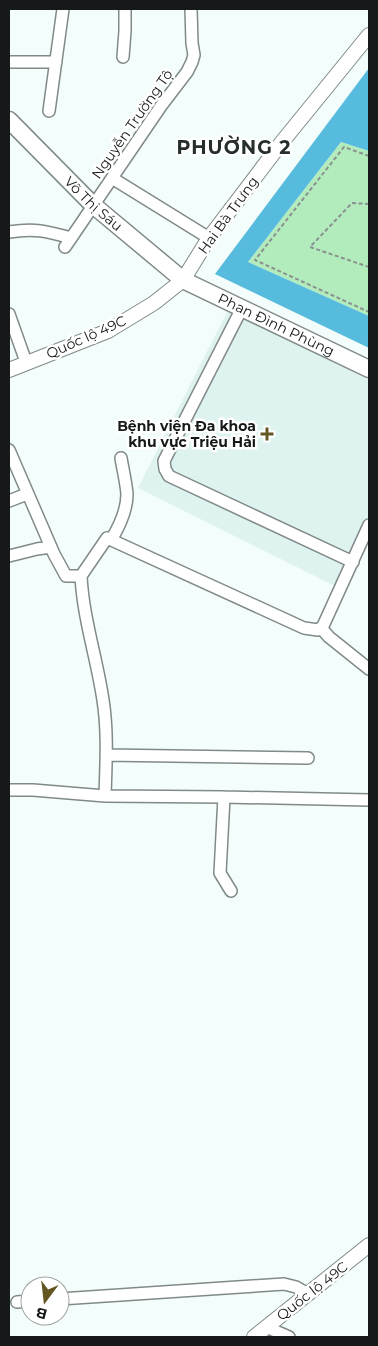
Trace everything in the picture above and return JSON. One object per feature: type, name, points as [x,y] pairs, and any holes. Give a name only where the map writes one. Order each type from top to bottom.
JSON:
[{"type":"highway","name":"Võ Thị Sáu","points":[[9,120],[93,205],[183,280]]},
{"type":"highway","name":"Phan Đình Phùng","points":[[183,280],[369,369]]},
{"type":"main road","name":"Hai Bà Trưng","points":[[183,280],[209,238],[282,142],[369,35]]},
{"type":"main road","name":"Quốc lộ 49C","points":[[9,370],[108,331],[154,303],[183,280]]},
{"type":"main road","name":"Quốc lộ 49C","points":[[254,1337],[367,1249]]},
{"type":"street","points":[[50,111],[63,9]]},
{"type":"street","points":[[122,57],[125,9]]},
{"type":"street","name":"Nguyễn Trường Tộ","points":[[9,232],[46,230],[68,242],[161,106],[187,72],[194,55],[191,9]]},
{"type":"street","points":[[9,62],[56,62]]},
{"type":"street","points":[[112,178],[209,238]]},
{"type":"street","points":[[242,308],[164,461],[165,469],[169,476],[353,562]]},
{"type":"street","points":[[9,314],[26,362]]},
{"type":"street","points":[[9,450],[27,494],[66,576],[81,576]]},
{"type":"street","points":[[112,540],[120,525],[127,495],[121,458]]},
{"type":"street","points":[[9,501],[27,494]]},
{"type":"street","points":[[105,796],[105,715],[84,605],[81,576],[107,538],[304,628],[318,630],[323,626],[329,615],[369,525]]},
{"type":"street","points":[[9,556],[51,547]]},
{"type":"street","points":[[321,628],[329,637],[369,670]]},
{"type":"street","points":[[106,755],[308,758]]},
{"type":"street","points":[[9,790],[105,796],[369,800]]},
{"type":"street","points":[[224,797],[220,873],[231,891]]},
{"type":"street","points":[[70,1298],[284,1284],[296,1287],[308,1294]]},
{"type":"street","points":[[268,1326],[289,1337]]},
{"type":"path","points":[[369,156],[344,147],[255,260],[369,312]]},
{"type":"path","points":[[369,204],[352,202],[310,247],[369,266]]},
{"type":"shaded area","name":"Bệnh viện Đa khoa khu vực Triệu Hải","points":[[228,310],[369,380],[369,514],[337,587],[138,488]]},
{"type":"green space","points":[[341,142],[369,151],[369,316],[248,262]]},
{"type":"water","points":[[369,68],[369,151],[341,142],[248,262],[369,316],[369,348],[215,274]]},
{"type":"place","name":"Bệnh viện Đa khoa khu vực Triệu Hải","points":[[267,434]]},
{"type":"district","name":"PHƯỜNG 2","points":[[234,147]]}]
